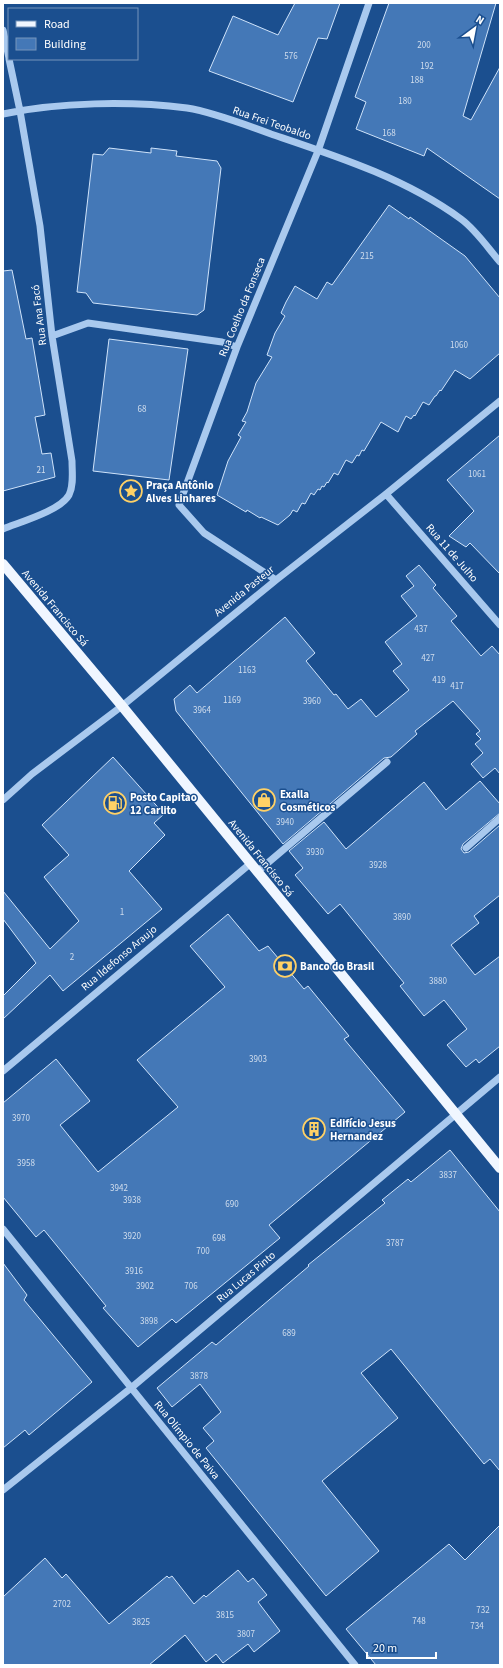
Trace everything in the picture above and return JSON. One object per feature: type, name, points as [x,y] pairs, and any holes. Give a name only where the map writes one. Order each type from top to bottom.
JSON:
[{"type":"main road","name":"Avenida Francisco Sá","points":[[3,564],[122,706],[500,1168]]},
{"type":"street","name":"Rua Coelho da Fonseca","points":[[276,580],[204,533],[179,505],[237,347],[318,151],[369,3]]},
{"type":"street","name":"Rua Ana Facó","points":[[3,30],[8,54]]},
{"type":"street","name":"Rua Ana Facó","points":[[3,529],[58,506],[69,494],[72,484],[72,461],[52,336],[40,226],[20,111],[9,60]]},
{"type":"street","name":"Rua Frei Teobaldo","points":[[3,114],[75,106],[135,105],[188,108],[245,125],[362,166],[418,192],[462,220],[500,262]]},
{"type":"street","points":[[52,336],[88,323],[222,342],[237,347]]},
{"type":"street","name":"Avenida Pasteur","points":[[3,800],[32,774],[122,706],[276,580],[386,494],[500,401]]},
{"type":"street","name":"Rua 11 de Julho","points":[[386,494],[500,625]]},
{"type":"street","points":[[258,872],[387,762]]},
{"type":"street","points":[[466,848],[500,818]]},
{"type":"street","name":"Rua Ildefonso Araujo","points":[[3,1071],[250,864]]},
{"type":"street","name":"Rua Lucas Pinto","points":[[3,1490],[131,1388],[500,1077]]},
{"type":"street","name":"Rua Olímpio de Paiva","points":[[3,1229],[355,1665]]},
{"type":"building","points":[[295,3],[340,3],[327,39],[318,38],[293,102],[209,71],[233,16],[278,35]]},
{"type":"building","points":[[389,3],[496,3],[463,116],[471,120],[500,67],[500,199],[427,148],[424,156],[356,129],[366,102],[355,97]]},
{"type":"building","points":[[109,148],[151,153],[151,148],[177,151],[176,156],[217,161],[221,168],[204,310],[197,315],[93,303],[86,293],[77,292],[93,154],[103,155]]},
{"type":"building","points":[[389,205],[409,219],[410,217],[465,256],[500,298],[500,353],[470,379],[455,370],[441,391],[440,390],[429,405],[423,402],[415,416],[414,415],[411,419],[406,416],[398,432],[381,422],[364,451],[362,450],[359,456],[357,455],[352,463],[346,460],[338,475],[334,473],[324,487],[322,486],[320,490],[318,489],[314,495],[311,493],[305,504],[302,503],[297,512],[293,510],[290,515],[278,525],[261,517],[260,518],[247,510],[246,512],[217,495],[228,461],[241,437],[238,435],[246,422],[242,421],[247,412],[256,383],[272,357],[267,355],[275,333],[285,316],[281,313],[295,286],[317,299],[327,282],[332,285]]},
{"type":"building","points":[[12,270],[26,339],[32,338],[45,415],[35,417],[42,454],[51,453],[55,477],[3,491],[3,271]]},
{"type":"building","points":[[109,339],[188,349],[169,480],[93,471]]},
{"type":"building","points":[[500,435],[500,574],[470,543],[466,547],[449,536],[474,511],[447,480]]},
{"type":"building","points":[[419,565],[436,585],[433,588],[457,616],[451,621],[481,656],[492,646],[500,655],[500,774],[495,768],[483,778],[471,764],[483,753],[475,744],[481,739],[476,734],[480,731],[453,701],[415,731],[417,734],[391,757],[384,758],[283,844],[176,711],[174,699],[190,685],[197,693],[285,617],[315,653],[306,661],[334,695],[336,694],[348,709],[361,699],[376,717],[409,690],[393,671],[402,664],[385,642],[417,616],[401,596],[414,586],[406,576]]},
{"type":"building","points":[[113,757],[164,814],[154,823],[165,835],[129,871],[162,909],[63,991],[50,975],[3,1019],[3,996],[36,963],[3,919],[3,891],[50,949],[79,921],[44,877],[69,855],[42,825]]},
{"type":"building","points":[[480,781],[500,804],[500,813],[463,844],[461,849],[464,853],[469,852],[500,825],[500,895],[474,916],[479,923],[451,945],[475,975],[500,956],[500,1046],[479,1063],[476,1059],[466,1067],[447,1045],[467,1029],[444,1000],[424,1016],[400,986],[404,983],[340,904],[328,914],[295,875],[303,868],[289,851],[324,822],[346,849],[424,782],[446,810]]},
{"type":"building","points":[[228,914],[259,951],[268,946],[304,989],[308,986],[349,1036],[344,1039],[405,1112],[269,1225],[280,1238],[176,1323],[172,1319],[138,1347],[103,1308],[106,1306],[44,1230],[36,1237],[3,1197],[3,1103],[56,1059],[90,1101],[60,1125],[98,1172],[178,1107],[137,1060],[225,987],[190,946]]},
{"type":"building","points":[[450,1150],[500,1212],[500,1471],[490,1459],[484,1464],[391,1349],[361,1373],[398,1418],[322,1481],[379,1551],[326,1596],[206,1448],[214,1441],[203,1428],[221,1412],[200,1384],[172,1407],[157,1388],[212,1342],[216,1345],[309,1266],[308,1265],[385,1203],[382,1200],[408,1179],[411,1182]]},
{"type":"building","points":[[3,1263],[27,1295],[24,1300],[92,1382],[29,1435],[25,1430],[3,1448]]},
{"type":"building","points":[[500,1525],[500,1665],[376,1665],[346,1629],[449,1544],[465,1560]]},
{"type":"building","points":[[45,1558],[62,1578],[66,1574],[109,1624],[167,1576],[169,1578],[172,1576],[194,1604],[204,1595],[206,1597],[238,1570],[248,1582],[253,1578],[267,1595],[258,1602],[280,1631],[254,1652],[248,1644],[223,1663],[216,1654],[206,1662],[185,1635],[149,1665],[3,1665],[3,1597]]},
{"type":"place","name":"Praça Antônio Alves Linhares","points":[[131,491]]},
{"type":"place","name":"Exalla Cosméticos","points":[[264,800]]},
{"type":"place","name":"Posto Capitao 12 Carlito","points":[[115,803]]},
{"type":"place","name":"Banco do Brasil","points":[[285,966]]},
{"type":"place","name":"Edifício Jesus Hernandez","points":[[314,1129]]}]
